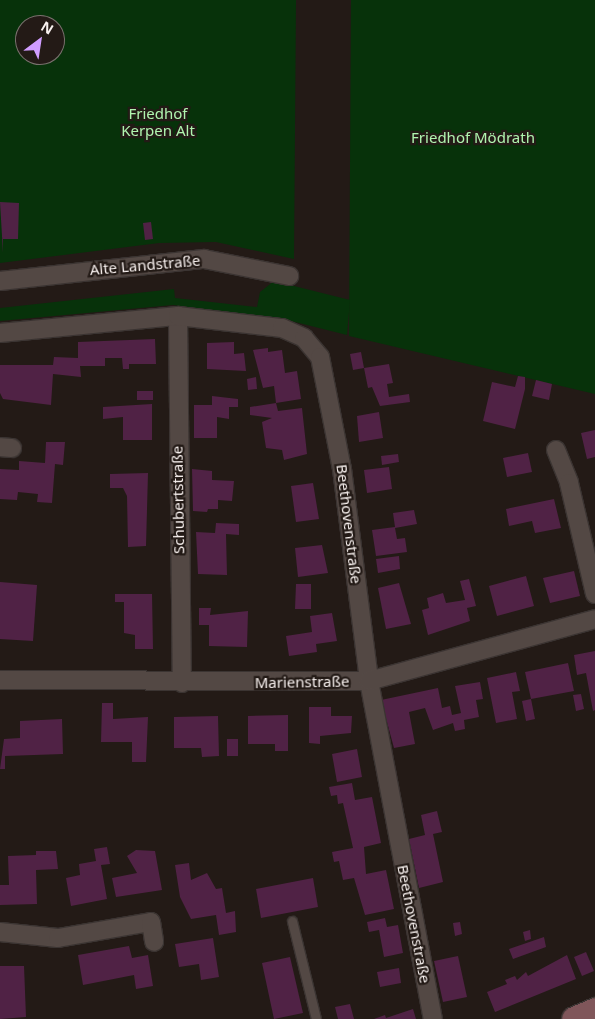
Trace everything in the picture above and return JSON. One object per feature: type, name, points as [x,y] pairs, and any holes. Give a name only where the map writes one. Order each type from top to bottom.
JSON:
[{"type":"main road","points":[[574,1019],[595,1010]]},
{"type":"street","name":"Alte Landstraße","points":[[0,281],[204,258],[288,276]]},
{"type":"street","name":"Beethovenstraße","points":[[0,333],[178,316],[282,328],[304,338],[320,357],[342,469],[369,681],[433,1019]]},
{"type":"street","name":"Schubertstraße","points":[[178,316],[182,683]]},
{"type":"street","points":[[556,450],[569,483],[595,594]]},
{"type":"street","name":"Marienstraße","points":[[0,680],[182,683],[369,681],[595,619]]},
{"type":"street","points":[[0,932],[58,938],[151,922],[154,942]]},
{"type":"lane","points":[[292,921],[316,1019]]},
{"type":"green space","name":"Friedhof Kerpen Alt","points":[[0,0],[296,0],[294,259],[216,242],[159,243],[0,263]]},
{"type":"green space","name":"Friedhof Mödrath","points":[[351,0],[595,0],[595,394],[349,336]]},
{"type":"green space","points":[[274,281],[350,300],[347,335],[291,321],[173,305],[0,321],[0,308],[174,289],[175,298],[257,307],[260,292]]},
{"type":"building","points":[[0,202],[19,203],[18,239],[3,239],[3,253]]},
{"type":"building","points":[[151,222],[153,239],[145,240],[143,223]]},
{"type":"building","points":[[155,339],[156,364],[129,364],[129,369],[123,369],[122,358],[105,358],[105,366],[80,366],[81,377],[53,374],[51,405],[3,399],[0,393],[0,365],[53,365],[54,357],[78,358],[78,342]]},
{"type":"building","points":[[234,342],[234,354],[244,353],[246,371],[207,369],[207,343]]},
{"type":"building","points":[[268,348],[268,352],[282,350],[285,373],[297,371],[301,399],[276,403],[274,386],[263,388],[253,350]]},
{"type":"building","points":[[361,352],[364,368],[353,370],[350,354]]},
{"type":"building","points":[[389,364],[393,383],[387,384],[389,397],[409,394],[410,402],[380,406],[372,387],[368,388],[364,368]]},
{"type":"building","points":[[518,376],[525,377],[525,389],[515,429],[483,421],[492,382],[515,387]]},
{"type":"building","points":[[256,377],[257,389],[248,390],[247,379]]},
{"type":"building","points":[[536,380],[552,384],[549,400],[532,396]]},
{"type":"building","points":[[137,391],[153,391],[153,400],[137,400]]},
{"type":"building","points":[[212,396],[238,399],[238,407],[229,407],[229,419],[217,417],[217,438],[194,438],[194,405],[212,405]]},
{"type":"building","points":[[276,403],[278,411],[302,408],[307,454],[284,460],[282,450],[266,448],[262,422],[272,418],[250,415],[250,407]]},
{"type":"building","points":[[152,404],[152,440],[123,440],[123,417],[103,419],[103,407]]},
{"type":"building","points":[[379,412],[383,438],[359,442],[357,416]]},
{"type":"building","points":[[595,430],[595,457],[587,459],[581,433]]},
{"type":"building","points":[[46,442],[65,442],[63,465],[55,464],[52,503],[37,502],[38,494],[18,492],[17,500],[0,499],[0,469],[19,470],[19,461],[45,463]]},
{"type":"building","points":[[528,453],[532,472],[507,477],[503,458]]},
{"type":"building","points":[[398,454],[399,462],[382,465],[381,456]]},
{"type":"building","points":[[389,467],[392,489],[367,493],[364,470]]},
{"type":"building","points":[[192,469],[212,471],[212,480],[234,481],[232,501],[218,500],[218,509],[208,509],[207,512],[193,511]]},
{"type":"building","points":[[148,473],[146,546],[128,547],[127,496],[123,488],[110,488],[110,474]]},
{"type":"building","points":[[313,483],[319,519],[296,522],[291,486]]},
{"type":"building","points":[[554,499],[561,528],[535,533],[532,521],[509,526],[506,509]]},
{"type":"building","points":[[414,510],[417,524],[395,528],[397,539],[405,538],[407,552],[376,556],[372,530],[395,527],[393,513]]},
{"type":"building","points":[[216,523],[239,524],[239,535],[226,534],[227,575],[198,574],[196,532],[215,533]]},
{"type":"building","points":[[322,545],[328,573],[298,577],[295,548]]},
{"type":"building","points":[[399,556],[400,569],[378,573],[376,559]]},
{"type":"building","points":[[574,571],[580,596],[550,603],[543,578]]},
{"type":"building","points":[[526,576],[534,606],[497,616],[489,586]]},
{"type":"building","points":[[469,579],[476,606],[467,608],[470,621],[428,635],[422,610],[429,608],[427,598],[443,593],[446,603],[465,600],[460,581]]},
{"type":"building","points":[[0,582],[37,585],[33,641],[0,639]]},
{"type":"building","points":[[399,583],[411,624],[386,629],[378,588]]},
{"type":"building","points":[[296,584],[311,584],[311,609],[295,609]]},
{"type":"building","points":[[115,594],[152,594],[153,649],[135,649],[135,635],[124,633],[124,602],[115,602]]},
{"type":"building","points":[[199,608],[211,608],[210,615],[248,611],[247,647],[209,646],[209,625],[199,625]]},
{"type":"building","points":[[332,613],[337,641],[316,644],[317,652],[289,656],[286,636],[312,632],[310,616]]},
{"type":"building","points":[[595,651],[595,710],[593,711],[586,673],[577,675],[574,655]]},
{"type":"building","points":[[568,663],[574,691],[531,699],[525,672]]},
{"type":"building","points":[[516,672],[520,691],[512,692],[517,719],[496,723],[487,678]]},
{"type":"building","points":[[480,682],[483,699],[476,700],[479,717],[464,720],[465,729],[455,731],[453,723],[433,730],[425,708],[409,712],[415,744],[394,748],[381,700],[438,688],[442,708],[450,706],[452,715],[461,713],[455,686]]},
{"type":"building","points":[[581,694],[584,709],[576,711],[573,695]]},
{"type":"building","points":[[531,699],[535,719],[526,721],[522,701]]},
{"type":"building","points":[[102,703],[113,703],[113,719],[148,717],[146,762],[132,762],[132,742],[101,742]]},
{"type":"building","points":[[309,707],[331,707],[331,716],[352,716],[351,733],[320,736],[320,744],[309,743]]},
{"type":"building","points":[[288,715],[288,751],[275,751],[275,744],[248,744],[248,716]]},
{"type":"building","points":[[218,716],[219,756],[202,757],[201,748],[174,748],[174,717]]},
{"type":"building","points":[[62,719],[63,754],[5,756],[5,769],[0,769],[4,739],[20,738],[20,721]]},
{"type":"building","points":[[227,739],[238,739],[238,756],[227,756]]},
{"type":"building","points":[[357,749],[362,777],[337,782],[332,754]]},
{"type":"building","points":[[352,783],[355,800],[372,797],[381,843],[364,847],[366,874],[386,870],[394,909],[365,915],[354,878],[343,880],[339,861],[334,862],[332,852],[353,848],[343,803],[338,804],[337,795],[331,796],[329,787]]},
{"type":"building","points":[[437,811],[442,832],[433,834],[443,882],[419,888],[409,839],[425,835],[421,815]]},
{"type":"building","points":[[107,847],[110,864],[101,865],[107,899],[71,906],[66,878],[80,875],[79,864],[96,861],[94,849]]},
{"type":"building","points":[[136,850],[155,851],[162,890],[116,897],[112,878],[137,873],[127,856]]},
{"type":"building","points":[[36,851],[56,851],[58,869],[36,870],[37,904],[0,905],[0,885],[9,885],[8,856],[36,855]]},
{"type":"building","points":[[189,863],[191,880],[207,873],[216,889],[222,888],[226,913],[235,911],[236,932],[219,935],[216,915],[191,919],[180,897],[175,865]]},
{"type":"building","points":[[313,878],[318,907],[261,918],[256,889]]},
{"type":"building","points":[[385,918],[387,927],[398,925],[403,953],[384,957],[379,930],[369,932],[367,922]]},
{"type":"building","points":[[460,922],[462,934],[455,936],[453,923]]},
{"type":"building","points":[[530,930],[531,939],[525,941],[523,932]]},
{"type":"building","points":[[544,937],[546,947],[513,959],[509,949]]},
{"type":"building","points":[[213,938],[219,977],[201,980],[199,964],[179,967],[175,944]]},
{"type":"building","points":[[129,946],[132,958],[148,955],[153,986],[136,989],[134,975],[83,985],[78,955]]},
{"type":"building","points":[[586,952],[594,971],[582,976],[574,957]]},
{"type":"building","points":[[567,955],[576,979],[495,1012],[487,992],[507,984],[505,980],[515,976],[517,980],[526,972],[528,976]]},
{"type":"building","points":[[458,956],[467,997],[443,1002],[434,961]]},
{"type":"building","points":[[290,957],[303,1013],[274,1019],[262,963]]},
{"type":"building","points":[[0,966],[24,966],[26,1017],[0,1019]]},
{"type":"building","points":[[399,968],[401,983],[380,987],[377,972]]},
{"type":"building","points":[[350,1004],[354,1019],[338,1019],[335,1007]]},
{"type":"building","points":[[413,1009],[416,1019],[374,1019],[385,1015],[386,1018]]}]
